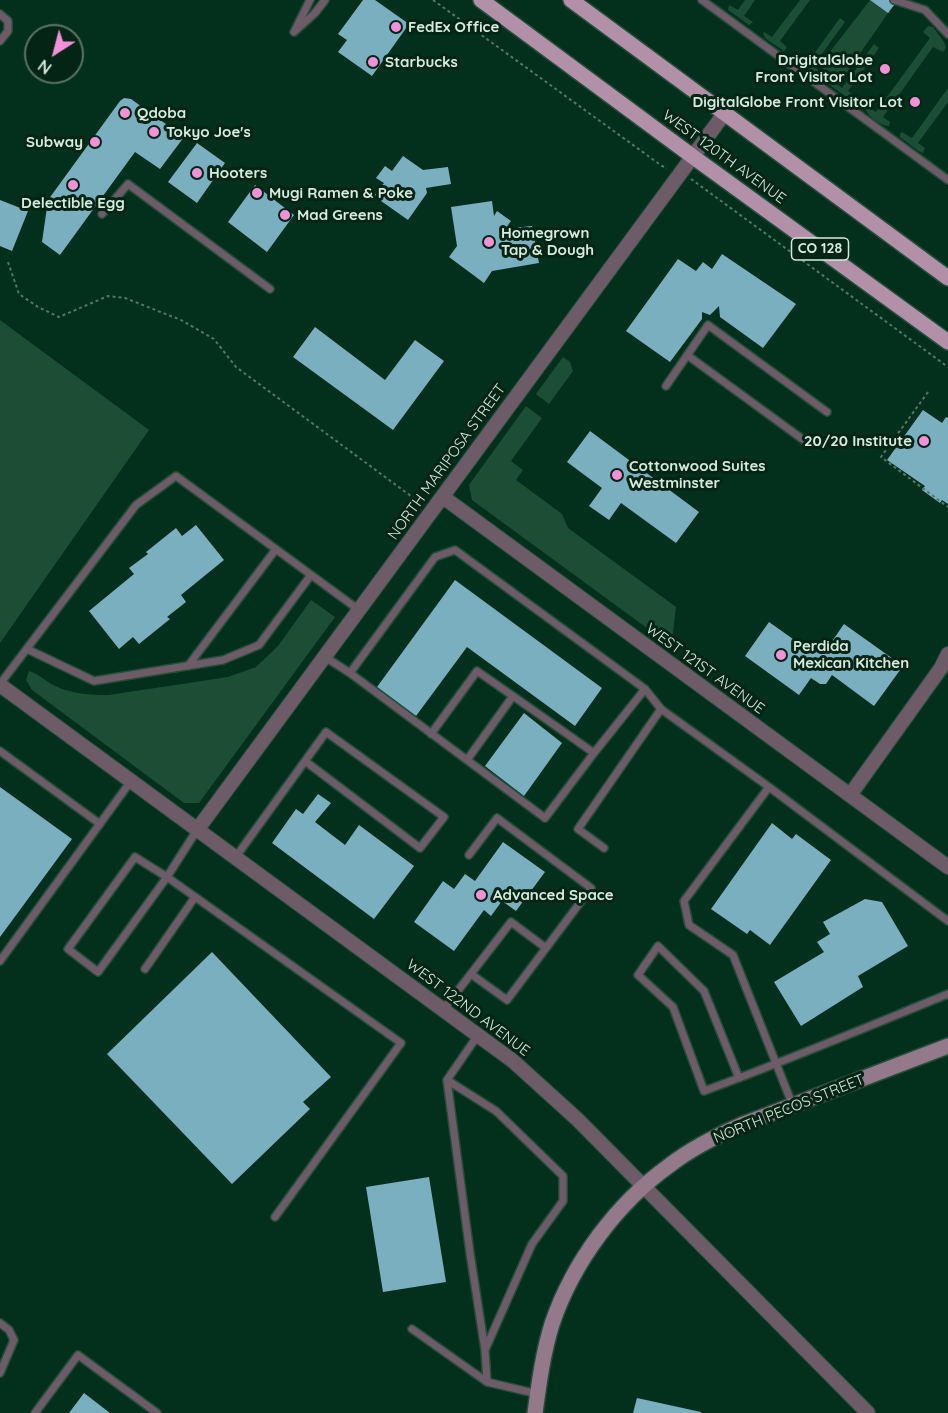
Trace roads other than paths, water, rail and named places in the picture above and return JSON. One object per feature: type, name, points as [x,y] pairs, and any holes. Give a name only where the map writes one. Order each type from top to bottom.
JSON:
[{"type":"main road","name":"WEST 120TH AVENUE","points":[[481,0],[948,342]]},
{"type":"main road","points":[[571,0],[948,278]]},
{"type":"street","name":"NORTH MARIPOSA STREET","points":[[197,830],[724,114]]},
{"type":"street","name":"WEST 121ST AVENUE","points":[[443,497],[948,867]]},
{"type":"street","points":[[850,795],[941,668],[948,654]]},
{"type":"street","name":"WEST 122ND AVENUE","points":[[0,684],[513,1061],[549,1092],[868,1413]]},
{"type":"street","name":"NORTH PECOS STREET","points":[[535,1413],[546,1346],[556,1312],[566,1291],[580,1264],[605,1228],[643,1187],[671,1164],[714,1138],[948,1046]]},
{"type":"lane","points":[[310,0],[294,32],[315,13],[325,0]]},
{"type":"lane","points":[[702,0],[948,180]]},
{"type":"lane","points":[[894,0],[897,3],[925,10],[948,34]]},
{"type":"lane","points":[[0,14],[8,21],[8,31],[0,41]]},
{"type":"lane","points":[[102,214],[128,184],[270,289]]},
{"type":"lane","points":[[666,386],[708,325],[827,412]]},
{"type":"lane","points":[[687,355],[805,441]]},
{"type":"lane","points":[[0,684],[136,505],[176,476],[359,610]]},
{"type":"lane","points":[[188,666],[276,549]]},
{"type":"lane","points":[[350,674],[435,557],[455,550],[645,689],[661,710],[769,787],[948,921]]},
{"type":"lane","points":[[27,649],[94,681],[223,660],[259,645],[311,575]]},
{"type":"lane","points":[[325,657],[545,818],[645,689]]},
{"type":"lane","points":[[431,734],[477,671],[594,753]]},
{"type":"lane","points":[[467,760],[513,696]]},
{"type":"lane","points":[[604,848],[578,830],[661,710]]},
{"type":"lane","points":[[235,858],[305,761],[326,732],[444,817],[420,848],[305,761]]},
{"type":"lane","points":[[0,751],[100,824]]},
{"type":"lane","points":[[0,961],[131,781]]},
{"type":"lane","points":[[769,787],[684,901],[689,925],[734,955],[793,1106]]},
{"type":"lane","points":[[469,855],[497,818],[591,888],[507,1000],[471,974]]},
{"type":"lane","points":[[197,830],[167,877],[98,972],[68,949],[135,857],[167,877],[401,1043],[275,1217]]},
{"type":"lane","points":[[145,969],[195,897]]},
{"type":"lane","points":[[443,1010],[511,922],[546,948]]},
{"type":"lane","points":[[739,1078],[704,991],[658,946],[638,975],[673,1007],[704,1091],[777,1064],[948,994]]},
{"type":"lane","points":[[478,1035],[447,1080],[485,1350],[487,1382]]},
{"type":"lane","points":[[447,1080],[496,1111],[563,1176],[563,1201],[532,1244],[485,1350]]},
{"type":"lane","points":[[0,1323],[9,1330],[14,1340],[0,1373]]},
{"type":"lane","points":[[412,1329],[487,1382],[538,1394]]},
{"type":"lane","points":[[35,1413],[78,1355],[157,1413]]},
{"type":"place","name":"FedEx Office","points":[[396,27]]},
{"type":"place","name":"Starbucks","points":[[373,62]]},
{"type":"place","name":"DrigitalGlobe Front Visitor Lot","points":[[885,69]]},
{"type":"place","name":"DigitalGlobe Front Visitor Lot","points":[[915,102]]},
{"type":"place","name":"Qdoba","points":[[125,113]]},
{"type":"place","name":"Tokyo Joe's","points":[[154,132]]},
{"type":"place","name":"Subway","points":[[95,142]]},
{"type":"place","name":"Hooters","points":[[197,173]]},
{"type":"place","name":"Delectible Egg","points":[[73,185]]},
{"type":"place","name":"Mugi Ramen & Poke","points":[[257,193]]},
{"type":"place","name":"Mad Greens","points":[[285,215]]},
{"type":"place","name":"Homegrown Tap & Dough","points":[[489,242]]},
{"type":"place","name":"20/20 Institute","points":[[924,441]]},
{"type":"place","name":"Cottonwood Suites Westminster","points":[[617,475]]},
{"type":"place","name":"Perdida Mexican Kitchen","points":[[781,655]]},
{"type":"place","name":"Advanced Space","points":[[481,895]]}]
